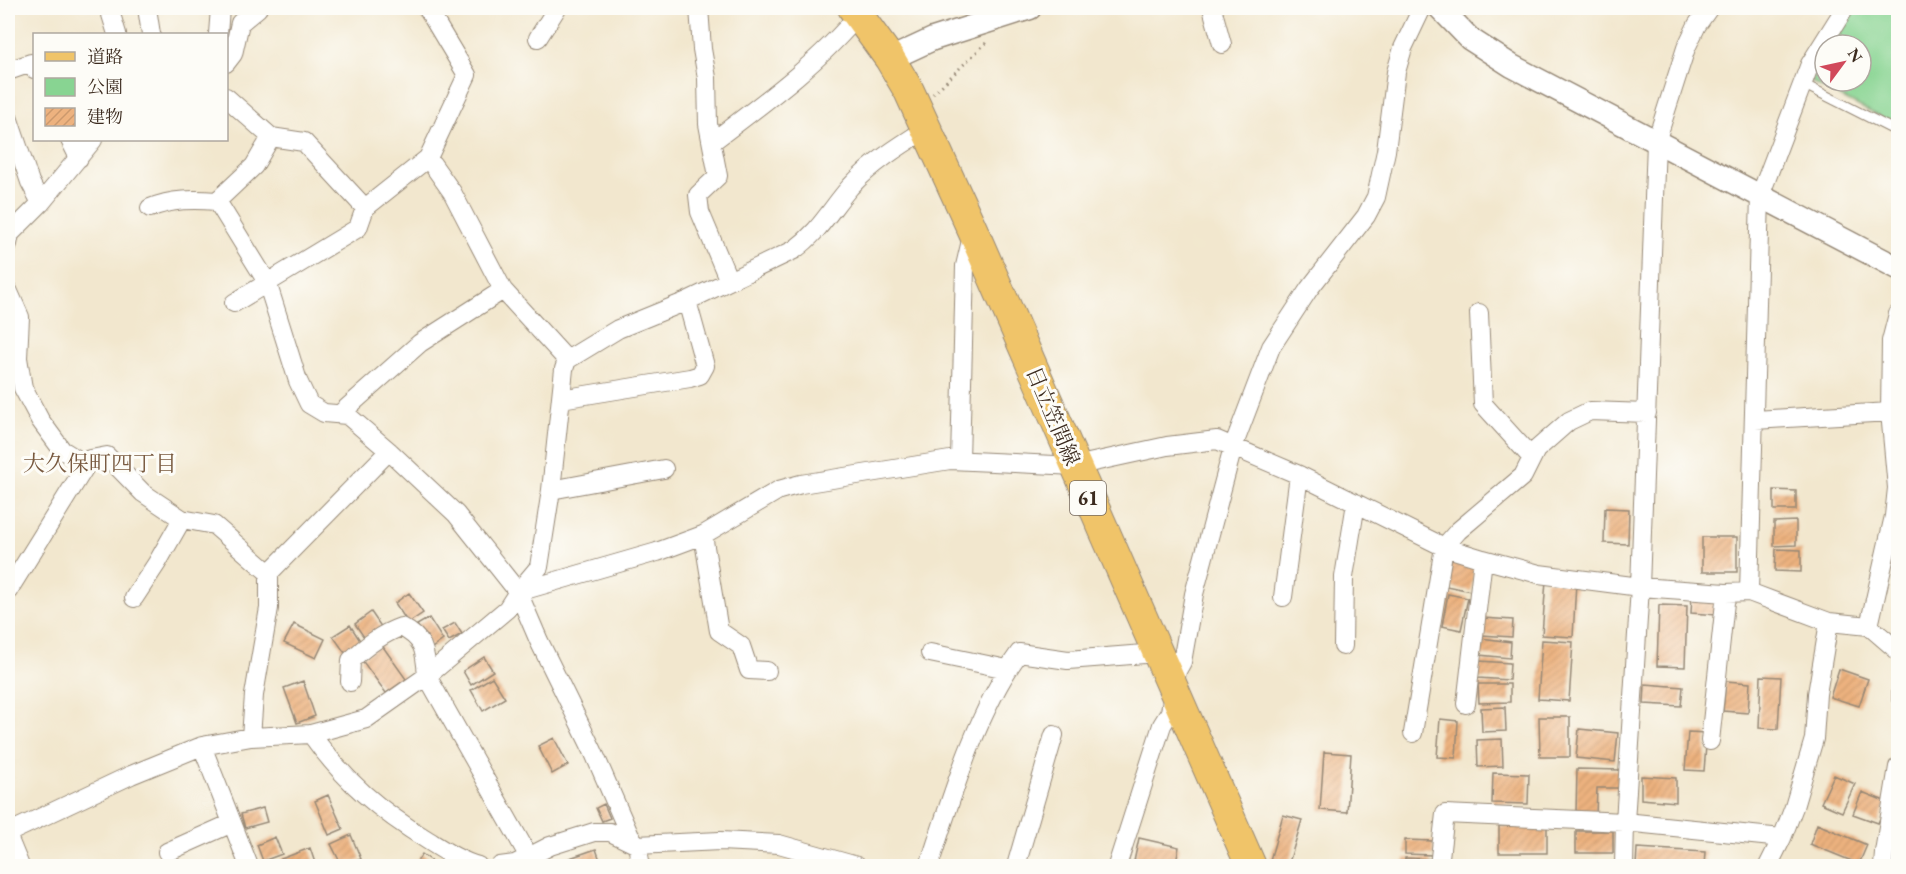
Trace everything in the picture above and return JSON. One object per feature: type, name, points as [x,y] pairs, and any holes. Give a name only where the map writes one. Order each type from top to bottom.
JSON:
[{"type":"main road","name":"日立笠間線","points":[[856,11],[891,59],[925,115],[973,231],[1251,867]]},
{"type":"street","points":[[109,8],[117,33]]},
{"type":"street","points":[[147,8],[151,33]]},
{"type":"street","points":[[218,33],[220,8]]},
{"type":"street","points":[[228,60],[233,54],[240,23],[258,8]]},
{"type":"street","points":[[234,303],[358,228],[365,208],[428,158],[467,75],[427,8]]},
{"type":"street","points":[[538,38],[557,8]]},
{"type":"street","points":[[699,8],[708,124],[718,176],[698,195],[700,213],[729,281]]},
{"type":"street","points":[[891,59],[933,39],[1030,8]]},
{"type":"street","points":[[1212,8],[1222,44]]},
{"type":"street","points":[[1117,867],[1162,725],[1170,712],[1194,594],[1233,447],[1271,347],[1309,289],[1366,216],[1376,197],[1386,151],[1396,72],[1403,48],[1422,8]]},
{"type":"street","points":[[1440,8],[1470,39],[1488,52],[1899,268]]},
{"type":"street","points":[[1624,867],[1640,587],[1656,142],[1686,48],[1697,25],[1709,8]]},
{"type":"street","points":[[1749,592],[1760,196],[1801,83],[1810,64],[1845,8]]},
{"type":"street","points":[[712,142],[770,98],[843,34],[856,11]]},
{"type":"street","points":[[8,70],[31,63],[33,67]]},
{"type":"street","points":[[228,99],[271,136],[304,142],[365,208]]},
{"type":"street","points":[[20,867],[8,835],[131,775],[202,746],[251,737],[311,734],[366,718],[427,676],[507,609],[538,567],[551,490],[564,369],[567,360],[618,329],[687,301],[794,250],[811,238],[851,186],[891,152],[925,115]]},
{"type":"street","points":[[8,117],[30,182],[41,203]]},
{"type":"street","points":[[150,208],[179,200],[217,201],[254,166],[271,136]]},
{"type":"street","points":[[70,141],[79,158]]},
{"type":"street","points":[[8,237],[41,203],[92,141]]},
{"type":"street","points":[[428,158],[452,192],[503,290],[567,360]]},
{"type":"street","points":[[217,201],[267,282],[298,381],[309,404],[324,413],[347,415],[389,451],[456,514],[518,592],[539,641],[593,751],[630,836],[637,845],[641,867]]},
{"type":"street","points":[[960,460],[965,266],[973,231]]},
{"type":"street","points":[[8,290],[20,317],[18,358],[23,388],[40,420],[62,450],[80,460],[107,456],[143,494],[182,519],[214,525],[269,573]]},
{"type":"street","points":[[340,414],[420,343],[503,290]]},
{"type":"street","points":[[561,399],[700,375],[705,366],[687,301]]},
{"type":"street","points":[[1479,313],[1483,404],[1532,458]]},
{"type":"street","points":[[1869,626],[1894,516],[1897,488],[1897,459],[1890,412],[1891,341],[1899,314]]},
{"type":"street","points":[[1413,733],[1444,547],[1458,531],[1523,476],[1536,450],[1569,421],[1590,411],[1647,413]]},
{"type":"street","points":[[1755,420],[1890,412]]},
{"type":"street","points":[[518,592],[657,552],[703,535],[779,490],[790,487],[854,474],[950,460],[1075,466],[1167,446],[1217,440],[1299,475],[1444,547],[1539,574],[1640,587],[1726,593],[1749,592],[1829,622],[1869,626],[1899,651]]},
{"type":"street","points":[[251,737],[254,695],[269,608],[269,573],[389,451]]},
{"type":"street","points":[[8,591],[90,459]]},
{"type":"street","points":[[551,490],[664,469]]},
{"type":"street","points":[[1283,597],[1299,475]]},
{"type":"street","points":[[1343,645],[1344,577],[1356,503]]},
{"type":"street","points":[[134,598],[182,519]]},
{"type":"street","points":[[703,535],[719,631],[741,646],[749,670],[767,671]]},
{"type":"street","points":[[1466,704],[1483,559]]},
{"type":"street","points":[[1710,741],[1726,593]]},
{"type":"street","points":[[1768,867],[1782,838],[1814,739],[1817,694],[1829,622]]},
{"type":"street","points":[[350,682],[351,660],[370,642],[390,630],[401,627],[414,634],[425,651],[427,676],[529,857]]},
{"type":"street","points":[[930,653],[1007,669]]},
{"type":"street","points":[[929,867],[954,790],[980,726],[1007,669],[1019,653],[1068,660],[1157,653]]},
{"type":"street","points":[[311,734],[331,762],[365,797],[410,830],[461,860],[478,867]]},
{"type":"street","points":[[1017,867],[1054,735]]},
{"type":"street","points":[[202,746],[249,867]]},
{"type":"street","points":[[1883,867],[1899,768]]},
{"type":"street","points":[[1439,867],[1444,814],[1625,822],[1782,838]]},
{"type":"street","points":[[167,852],[232,823]]},
{"type":"street","points":[[502,866],[515,864],[550,846],[594,832],[610,832],[637,845],[720,841],[779,844],[857,867]]},
{"type":"street","points":[[518,837],[550,846]]},
{"type":"lane","points":[[1801,83],[1899,132]]},
{"type":"path","points":[[925,115],[987,41]]},
{"type":"green space","points":[[1854,8],[1898,8],[1898,126],[1833,93],[1873,93],[1873,33],[1838,33]]},
{"type":"building","points":[[1774,490],[1796,491],[1796,510],[1774,510]]},
{"type":"building","points":[[1605,508],[1629,509],[1628,544],[1604,543]]},
{"type":"building","points":[[1796,521],[1796,545],[1774,546],[1774,522]]},
{"type":"building","points":[[1702,537],[1737,537],[1737,572],[1702,572]]},
{"type":"building","points":[[1776,549],[1801,550],[1801,572],[1775,571]]},
{"type":"building","points":[[1452,555],[1476,560],[1471,591],[1446,586]]},
{"type":"building","points":[[1546,580],[1576,582],[1573,637],[1542,635]]},
{"type":"building","points":[[409,593],[423,613],[408,623],[395,603]]},
{"type":"building","points":[[1448,594],[1468,598],[1461,630],[1442,626]]},
{"type":"building","points":[[1692,595],[1719,597],[1718,615],[1691,613]]},
{"type":"building","points":[[1659,605],[1687,606],[1685,667],[1657,666]]},
{"type":"building","points":[[371,612],[382,628],[366,640],[355,624]]},
{"type":"building","points":[[429,618],[443,640],[432,648],[417,625]]},
{"type":"building","points":[[1482,618],[1513,620],[1512,637],[1481,635]]},
{"type":"building","points":[[455,623],[462,634],[449,641],[442,630]]},
{"type":"building","points":[[294,624],[325,639],[316,658],[284,643]]},
{"type":"building","points":[[350,625],[361,642],[345,653],[333,636]]},
{"type":"building","points":[[1481,638],[1511,642],[1510,658],[1479,655]]},
{"type":"building","points":[[1542,640],[1573,642],[1569,701],[1538,699]]},
{"type":"building","points":[[381,644],[406,679],[386,693],[361,659]]},
{"type":"building","points":[[484,657],[493,671],[471,685],[463,671]]},
{"type":"building","points":[[1479,661],[1510,663],[1509,680],[1478,678]]},
{"type":"building","points":[[1839,669],[1868,679],[1859,706],[1830,697]]},
{"type":"building","points":[[1761,676],[1781,677],[1778,729],[1759,728]]},
{"type":"building","points":[[1892,676],[1898,677],[1898,701],[1892,701]]},
{"type":"building","points":[[492,677],[505,698],[483,711],[471,690]]},
{"type":"building","points":[[303,681],[315,716],[297,723],[284,688]]},
{"type":"building","points":[[1726,681],[1750,683],[1748,713],[1723,711]]},
{"type":"building","points":[[1478,684],[1510,684],[1510,702],[1479,703]]},
{"type":"building","points":[[1645,684],[1683,687],[1681,706],[1644,704]]},
{"type":"building","points":[[1505,707],[1506,731],[1482,732],[1481,708]]},
{"type":"building","points":[[1539,717],[1570,717],[1570,757],[1540,757]]},
{"type":"building","points":[[1440,719],[1458,721],[1456,758],[1437,757]]},
{"type":"building","points":[[1579,729],[1618,733],[1615,762],[1576,758]]},
{"type":"building","points":[[1688,732],[1707,733],[1704,771],[1685,770]]},
{"type":"building","points":[[554,738],[568,765],[552,774],[538,746]]},
{"type":"building","points":[[1502,739],[1503,766],[1478,767],[1477,740]]},
{"type":"building","points":[[1324,752],[1351,754],[1347,812],[1320,810]]},
{"type":"building","points":[[1577,769],[1621,770],[1620,788],[1597,788],[1596,815],[1576,814]]},
{"type":"building","points":[[1493,773],[1529,774],[1528,804],[1492,803]]},
{"type":"building","points":[[1834,775],[1855,784],[1842,812],[1821,803]]},
{"type":"building","points":[[1641,776],[1676,778],[1676,802],[1641,799]]},
{"type":"building","points":[[1862,792],[1887,802],[1878,823],[1853,814]]},
{"type":"building","points":[[328,795],[343,829],[329,835],[315,801]]},
{"type":"building","points":[[604,804],[610,818],[602,821],[596,808]]},
{"type":"building","points":[[263,808],[267,822],[245,828],[241,814]]},
{"type":"building","points":[[1283,815],[1302,820],[1288,866],[1270,860]]},
{"type":"building","points":[[1817,824],[1867,845],[1859,864],[1810,844]]},
{"type":"building","points":[[1499,826],[1547,826],[1547,853],[1499,853]]},
{"type":"building","points":[[1576,831],[1613,831],[1613,853],[1576,853]]},
{"type":"building","points":[[351,835],[361,859],[342,866],[331,844]]},
{"type":"building","points":[[275,837],[282,854],[263,861],[257,845]]},
{"type":"building","points":[[1139,838],[1179,847],[1175,866],[1133,866]]},
{"type":"building","points":[[1405,840],[1433,841],[1433,855],[1405,854]]},
{"type":"building","points":[[310,848],[316,866],[283,866],[281,859]]},
{"type":"building","points":[[1637,848],[1705,852],[1704,866],[1636,866]]},
{"type":"building","points":[[596,849],[602,866],[558,866],[565,863],[564,860]]},
{"type":"building","points":[[422,854],[439,866],[414,866]]},
{"type":"building","points":[[1405,858],[1431,859],[1430,866],[1404,866]]},
{"type":"district","name":"大久保町四丁目","points":[[100,463]]}]
